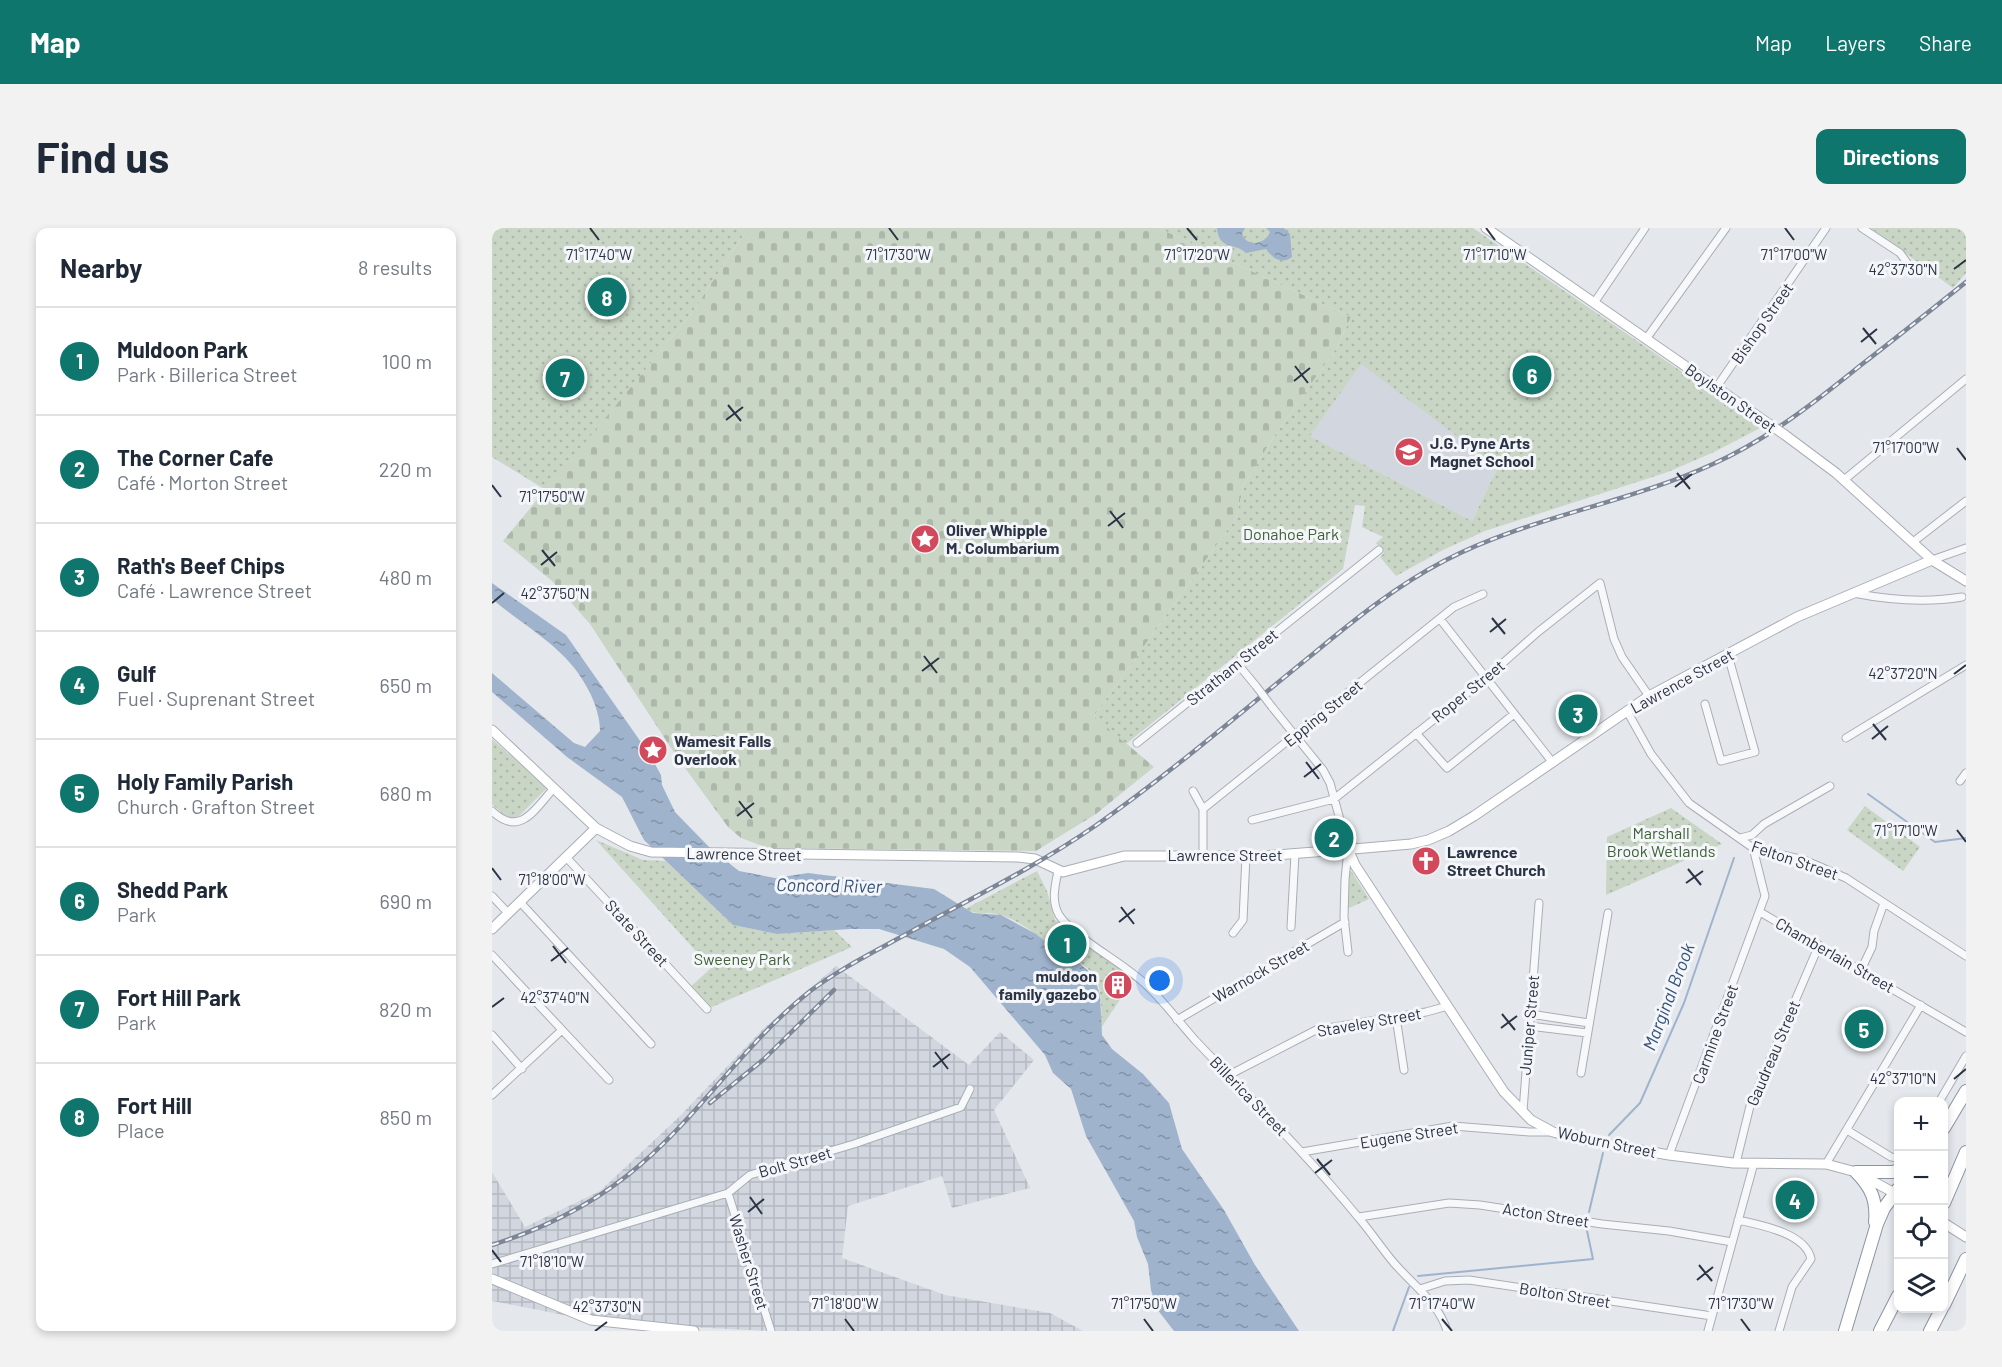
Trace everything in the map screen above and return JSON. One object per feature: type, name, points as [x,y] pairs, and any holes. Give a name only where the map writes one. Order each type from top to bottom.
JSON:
[{"type":"highway","points":[[1948,1121],[1966,1091]]},
{"type":"highway","points":[[1948,1194],[1966,1152]]},
{"type":"highway","points":[[1856,1172],[1894,1172]]},
{"type":"highway","points":[[1856,1172],[1870,1188],[1875,1198],[1873,1234]]},
{"type":"highway","points":[[1845,1331],[1873,1234],[1884,1208],[1894,1197]]},
{"type":"highway","points":[[1948,1296],[1966,1259]]},
{"type":"highway","points":[[1880,1331],[1894,1305]]},
{"type":"highway","points":[[1930,1331],[1939,1313]]},
{"type":"main road","name":"Boylston Street","points":[[1486,228],[1785,435],[1844,480],[1932,560],[1966,581]]},
{"type":"main road","name":"Lawrence Street","points":[[492,730],[596,828],[630,846],[651,852],[1024,857],[1035,859],[1058,871],[1069,871],[1124,856],[1295,854],[1411,844],[1449,831],[1553,763],[1649,696],[1797,617],[1932,560]]},
{"type":"main road","points":[[492,929],[596,828]]},
{"type":"main road","name":"Woburn Street","points":[[1348,849],[1355,865],[1504,1092],[1531,1120],[1553,1132],[1578,1139],[1669,1155],[1736,1163],[1826,1164],[1856,1172],[1894,1190]]},
{"type":"main road","points":[[1948,1226],[1966,1237]]},
{"type":"main road","points":[[492,1279],[583,1317],[648,1328],[694,1331]]},
{"type":"street","points":[[1594,303],[1645,228]]},
{"type":"street","points":[[1646,339],[1726,228]]},
{"type":"street","name":"Bishop Street","points":[[1716,388],[1826,228]]},
{"type":"street","points":[[1862,228],[1900,253],[1913,271]]},
{"type":"street","points":[[1844,480],[1966,379]]},
{"type":"street","points":[[1913,542],[1966,501]]},
{"type":"street","points":[[1932,560],[1966,548]]},
{"type":"street","name":"Stratham Street","points":[[1137,743],[1379,550]]},
{"type":"street","name":"Roper Street","points":[[1334,799],[1486,678],[1538,632],[1600,583],[1614,639],[1622,657],[1649,696]]},
{"type":"street","points":[[1853,593],[1872,597],[1932,601],[1962,597]]},
{"type":"street","name":"Epping Street","points":[[1203,809],[1462,602],[1483,594]]},
{"type":"street","points":[[1440,619],[1553,763]]},
{"type":"street","points":[[1705,704],[1721,761],[1755,752],[1728,655]]},
{"type":"street","points":[[1237,663],[1327,776],[1348,849],[1345,880],[1348,952]]},
{"type":"street","points":[[1846,738],[1966,665]]},
{"type":"street","name":"Felton Street","points":[[1627,711],[1651,754],[1689,803],[1753,848],[1804,860],[1846,878],[1966,956]]},
{"type":"street","points":[[1416,733],[1447,768],[1514,714]]},
{"type":"street","points":[[1960,781],[1966,773]]},
{"type":"street","points":[[1740,838],[1752,835],[1764,824],[1830,786]]},
{"type":"street","points":[[492,811],[499,818],[510,823],[517,823],[529,815],[554,788]]},
{"type":"street","points":[[1193,791],[1203,809],[1203,856]]},
{"type":"street","points":[[1252,820],[1334,799]]},
{"type":"street","name":"Chamberlain Street","points":[[1753,848],[1765,896],[1760,912],[1966,1032]]},
{"type":"street","points":[[1291,927],[1295,854]]},
{"type":"street","points":[[1233,933],[1243,920],[1245,856]]},
{"type":"street","name":"State Street","points":[[566,857],[707,1009]]},
{"type":"street","name":"Billerica Street","points":[[1058,871],[1054,903],[1060,917],[1074,930],[1136,975],[1302,1152],[1359,1217],[1394,1263],[1420,1289],[1440,1315],[1446,1331]]},
{"type":"street","points":[[492,896],[508,913]]},
{"type":"street","points":[[520,902],[651,1044]]},
{"type":"street","name":"Juniper Street","points":[[1523,1111],[1539,903]]},
{"type":"street","points":[[1861,970],[1872,947],[1874,931],[1884,903]]},
{"type":"street","name":"Carmine Street","points":[[1669,1155],[1760,912]]},
{"type":"street","points":[[1581,1073],[1608,914]]},
{"type":"street","name":"Warnock Street","points":[[1177,1020],[1345,922]]},
{"type":"street","name":"Gaudreau Street","points":[[1736,1163],[1750,1106],[1819,945]]},
{"type":"street","points":[[492,955],[609,1080]]},
{"type":"street","points":[[1826,1164],[1921,1005]]},
{"type":"street","name":"Staveley Street","points":[[1229,1075],[1316,1030],[1448,1006]]},
{"type":"street","points":[[1530,1014],[1589,1023]]},
{"type":"street","points":[[1395,1017],[1404,1070]]},
{"type":"street","points":[[1529,1026],[1587,1033]]},
{"type":"street","points":[[492,1095],[562,1030]]},
{"type":"street","points":[[492,1035],[522,1069]]},
{"type":"street","points":[[1941,1097],[1966,1056]]},
{"type":"street","name":"Bolt Street","points":[[728,1194],[750,1175],[867,1140],[961,1107],[970,1089]]},
{"type":"street","name":"Eugene Street","points":[[1302,1152],[1453,1126],[1553,1132]]},
{"type":"street","points":[[1847,1130],[1894,1157]]},
{"type":"street","points":[[1708,1331],[1754,1163]]},
{"type":"street","points":[[492,1264],[728,1194]]},
{"type":"street","name":"Washer Street","points":[[728,1194],[771,1331]]},
{"type":"street","name":"Acton Street","points":[[1359,1217],[1449,1203],[1479,1204],[1732,1242]]},
{"type":"street","points":[[1738,1220],[1779,1230],[1805,1246],[1810,1253],[1811,1259],[1792,1287],[1779,1331]]},
{"type":"street","name":"Bolton Street","points":[[1420,1289],[1445,1281],[1469,1280],[1712,1316]]},
{"type":"shaded area","name":"J.G. Pyne Arts Magnet School","points":[[1361,363],[1498,467],[1472,521],[1310,436]]},
{"type":"shaded area","points":[[836,966],[969,1065],[1000,1032],[1034,1060],[994,1110],[1030,1188],[952,1208],[942,1176],[848,1206],[842,1258],[945,1295],[1050,1313],[1083,1331],[771,1331],[689,1327],[574,1317],[492,1301],[492,1172],[525,1227],[600,1191],[679,1117],[762,1030]]},
{"type":"green space","points":[[492,228],[748,228],[691,314],[546,490],[492,457]]},
{"type":"green space","points":[[748,228],[1159,228],[1351,317],[1338,346],[1275,435],[1244,485],[1236,518],[1094,716],[1154,767],[1096,814],[1036,851],[768,848],[741,838],[728,827],[677,757],[590,624],[552,581],[503,541],[691,314]]},
{"type":"green space","name":"Donahoe Park","points":[[1159,228],[1473,228],[1762,427],[1714,452],[1668,472],[1485,531],[1443,550],[1396,576],[1380,557],[1384,553],[1376,543],[1383,537],[1362,527],[1365,506],[1355,505],[1343,569],[1126,744],[1094,716],[1236,518],[1244,485],[1275,435],[1338,346],[1351,317]],"holes":[[[1361,364],[1498,467],[1472,521],[1310,436]]]},
{"type":"green space","points":[[1871,228],[1966,228],[1966,273],[1953,288]]},
{"type":"green space","points":[[492,739],[547,788],[519,816],[513,819],[504,815],[492,804]]},
{"type":"green space","points":[[1865,806],[1920,847],[1903,871],[1847,830]]},
{"type":"green space","name":"Marshall Brook Wetlands","points":[[1671,808],[1722,844],[1606,895],[1607,837]]},
{"type":"green space","name":"Sweeney Park","points":[[596,840],[643,860],[666,861],[733,925],[777,934],[834,930],[852,947],[707,1009],[688,989],[711,968]]},
{"type":"green space","points":[[1350,869],[1369,899],[1347,909]]},
{"type":"green space","points":[[1037,871],[1047,891],[1055,920],[1133,980],[1101,1028],[1098,983],[1088,969],[1009,918],[965,909]]},
{"type":"water","points":[[1217,228],[1245,228],[1242,234],[1244,238],[1256,243],[1268,236],[1270,232],[1266,228],[1284,228],[1290,234],[1292,257],[1281,260],[1271,255],[1266,249],[1246,253],[1224,243],[1218,235]]},
{"type":"water","name":"Concord River","points":[[492,583],[566,635],[650,755],[661,775],[662,785],[675,812],[712,850],[739,871],[775,878],[808,873],[934,889],[973,913],[1001,915],[1036,934],[1061,954],[1078,962],[1094,976],[1100,995],[1102,1035],[1112,1049],[1143,1074],[1169,1103],[1182,1149],[1224,1210],[1255,1265],[1299,1331],[1174,1331],[1157,1309],[1151,1290],[1148,1264],[1137,1237],[1134,1221],[1086,1136],[1071,1089],[1053,1073],[1045,1055],[970,967],[944,949],[879,929],[777,934],[733,925],[644,840],[622,797],[567,757],[492,692],[492,673],[574,743],[585,747],[600,731],[595,704],[572,665],[548,641],[492,599]]},
{"type":"waterway","name":"Marginal Brook","points":[[1868,794],[1935,842],[1966,838]]},
{"type":"waterway","name":"Marginal Brook","points":[[1609,1135],[1640,1103],[1684,1003],[1734,858]]},
{"type":"waterway","name":"Marginal Brook","points":[[1589,1212],[1603,1153]]},
{"type":"waterway","name":"Marginal Brook","points":[[1418,1276],[1593,1259],[1586,1226]]},
{"type":"waterway","name":"Marginal Brook","points":[[1393,1331],[1409,1287]]},
{"type":"railway","points":[[492,1245],[551,1222],[589,1202],[624,1178],[662,1145],[765,1033],[809,992],[854,963],[1024,870],[1095,826],[1178,764],[1392,592],[1444,561],[1476,546],[1509,533],[1680,478],[1733,454],[1772,432],[1808,406],[1966,282]]},
{"type":"railway","points":[[710,1103],[764,1059],[834,990]]},
{"type":"place","name":"Fort Hill","points":[[607,297]]},
{"type":"place","name":"Shedd Park","points":[[1532,375]]},
{"type":"place","name":"Fort Hill Park","points":[[565,378]]},
{"type":"place","name":"J.G. Pyne Arts Magnet School","points":[[1409,452]]},
{"type":"place","name":"Oliver Whipple M. Columbarium","points":[[925,539]]},
{"type":"place","name":"Rath's Beef Chips","points":[[1578,714]]},
{"type":"place","name":"Wamesit Falls Overlook","points":[[653,750]]},
{"type":"place","name":"The Corner Cafe","points":[[1334,838]]},
{"type":"place","name":"Lawrence Street Church","points":[[1426,861]]},
{"type":"place","name":"Muldoon Park","points":[[1067,944]]},
{"type":"place","name":"muldoon family gazebo","points":[[1118,985]]},
{"type":"place","name":"Holy Family Parish","points":[[1864,1029]]},
{"type":"place","name":"Gulf","points":[[1795,1200]]}]
